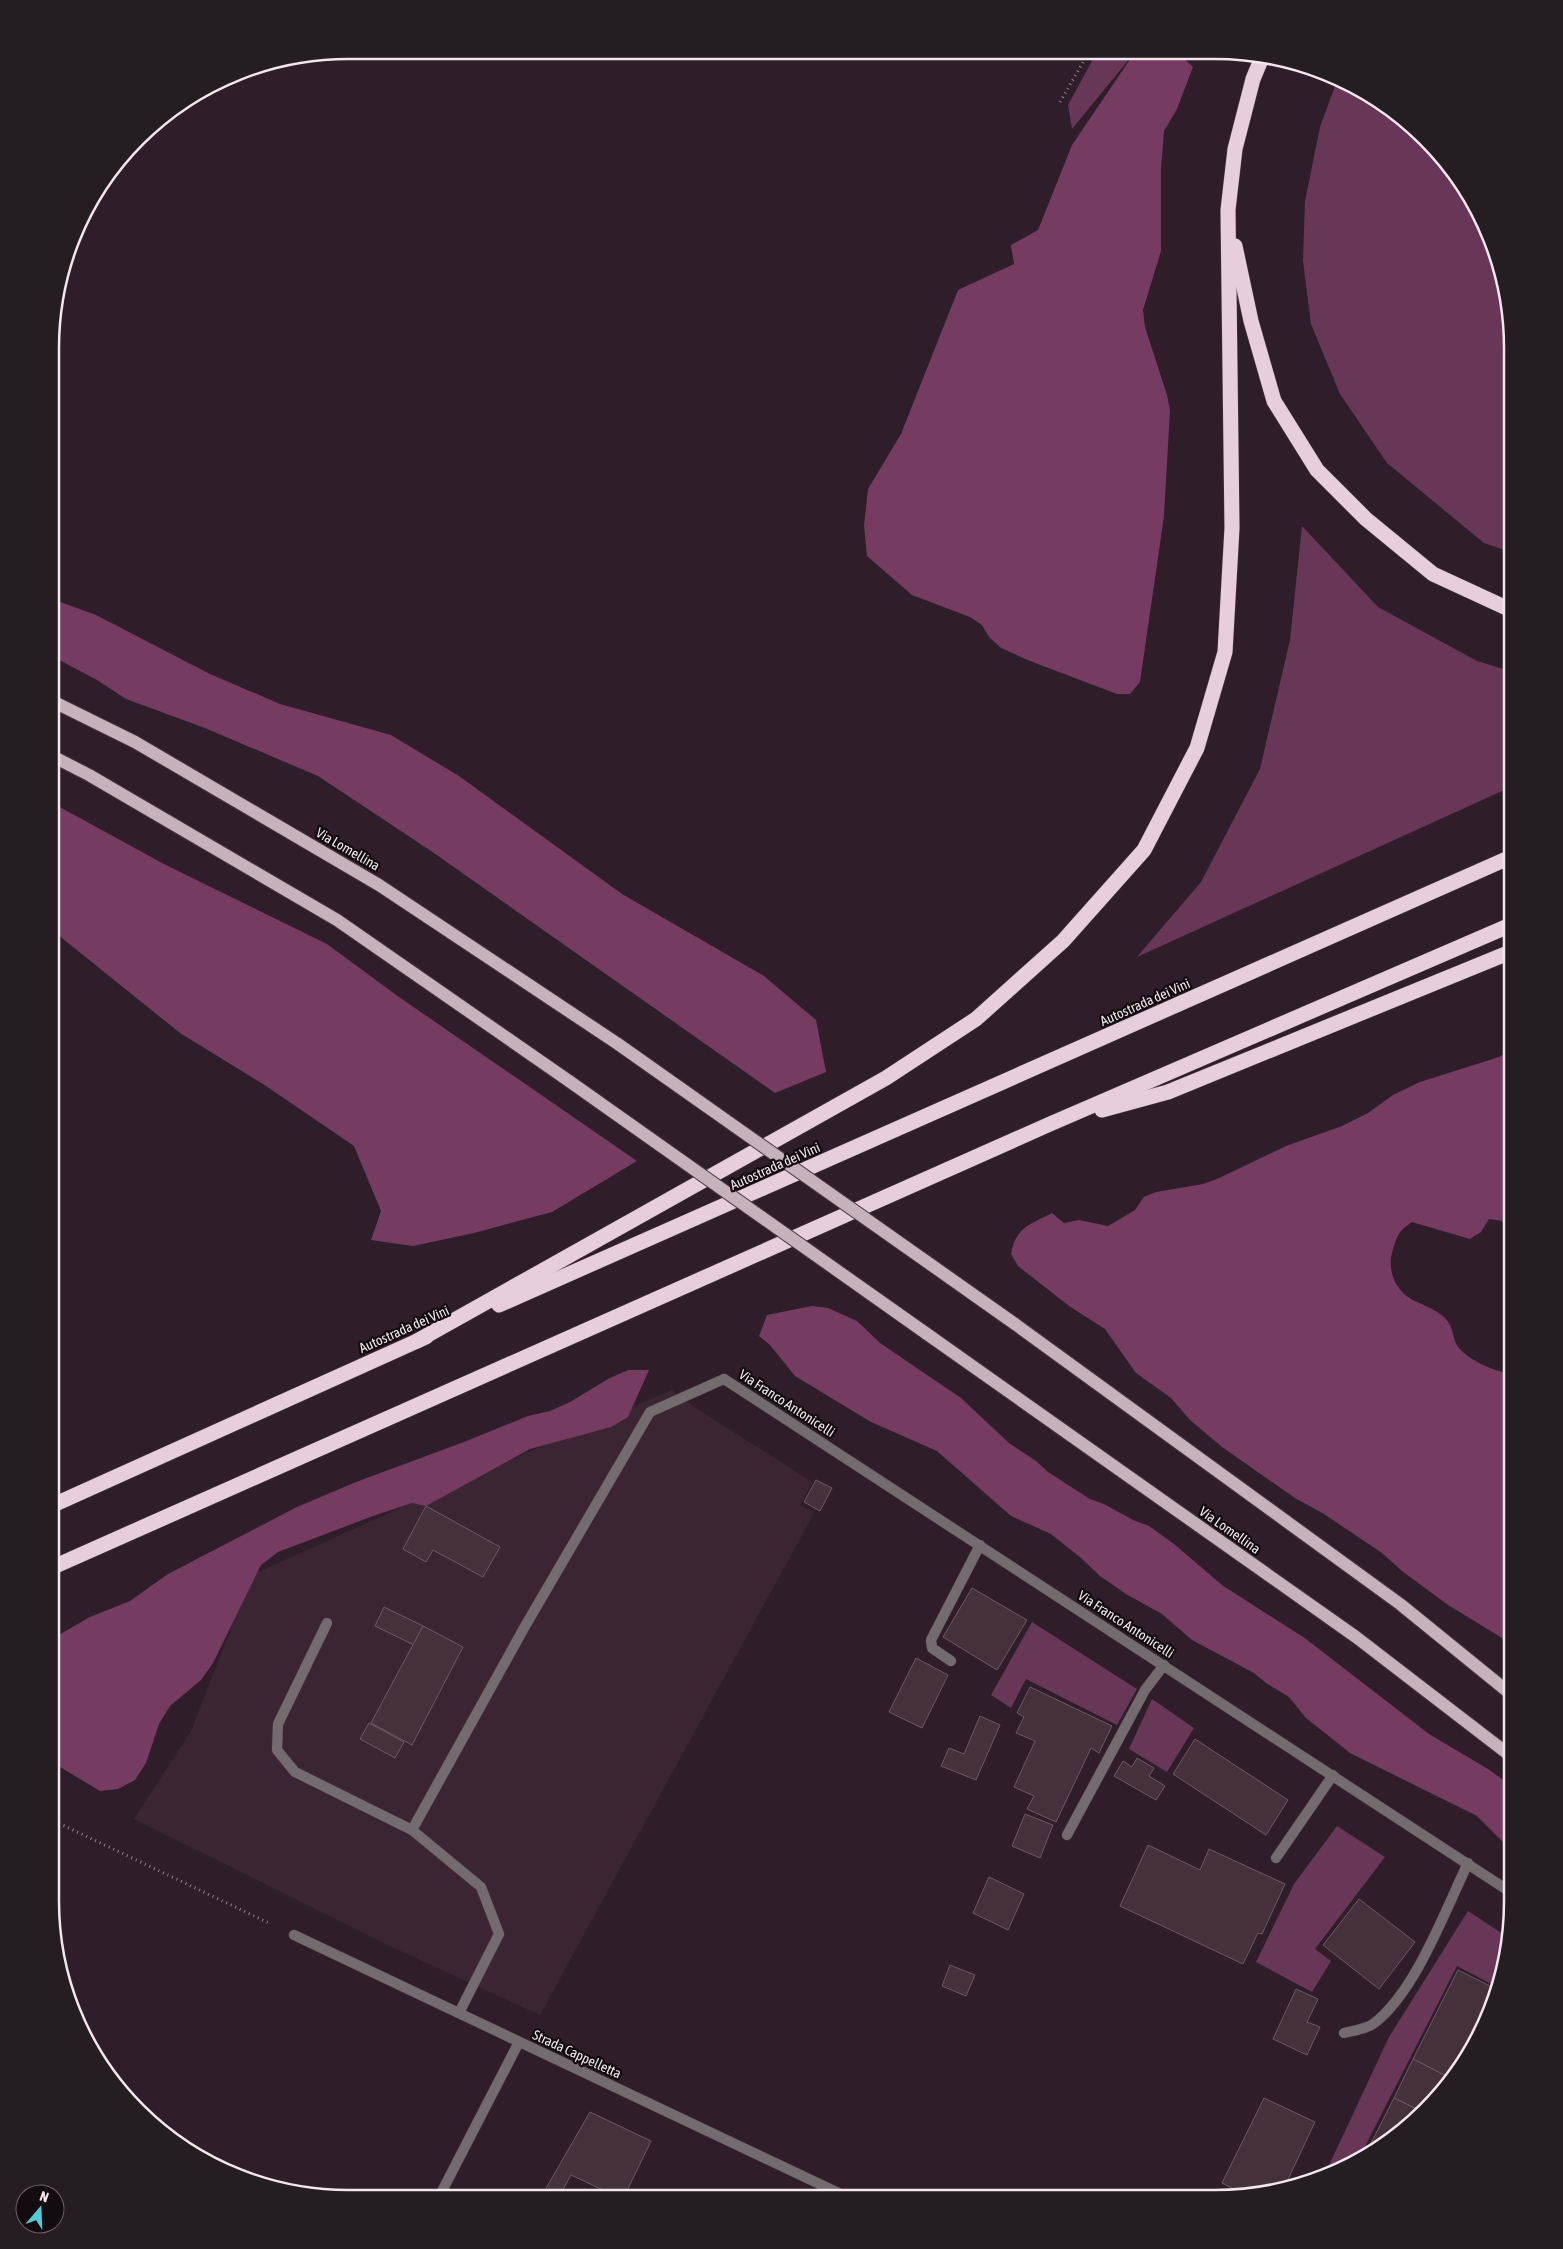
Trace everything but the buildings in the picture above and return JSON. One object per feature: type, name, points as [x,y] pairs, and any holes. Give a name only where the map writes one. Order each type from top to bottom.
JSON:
[{"type":"highway","points":[[417,1341],[886,1078],[976,1019],[1063,941],[1144,850],[1197,748],[1225,652],[1232,528],[1228,210],[1235,149],[1253,79],[1261,62]]},
{"type":"highway","points":[[1228,210],[1251,321],[1274,401],[1317,470],[1366,519],[1433,574],[1504,607]]},
{"type":"highway","name":"Autostrada dei Vini","points":[[59,1502],[417,1341],[1504,860]]},
{"type":"highway","points":[[59,1564],[1050,1124],[1504,928]]},
{"type":"highway","points":[[1050,1124],[1168,1092],[1504,955]]},
{"type":"main road","name":"Via Lomellina","points":[[59,704],[135,742],[379,885],[618,1044],[1015,1324],[1400,1604],[1504,1688]]},
{"type":"main road","name":"Via Lomellina","points":[[59,760],[89,775],[336,920],[569,1081],[1356,1637],[1504,1751]]},
{"type":"street","name":"Via Franco Antonicelli","points":[[412,1830],[524,1628],[650,1412],[724,1379],[1504,1888]]},
{"type":"street","points":[[951,1661],[932,1648],[931,1640],[980,1545]]},
{"type":"street","points":[[326,1623],[278,1724],[277,1750],[295,1772],[412,1830],[481,1887],[499,1934],[460,2013]]},
{"type":"street","points":[[1068,1835],[1146,1690],[1164,1665]]},
{"type":"street","points":[[1276,1858],[1333,1775]]},
{"type":"street","points":[[1344,2033],[1372,2026],[1390,2008],[1415,1973],[1468,1863]]},
{"type":"street","name":"Strada Cappelletta","points":[[294,1935],[831,2190]]},
{"type":"street","points":[[443,2190],[519,2042]]},
{"type":"path","points":[[1060,102],[1085,59]]},
{"type":"path","points":[[59,1823],[294,1935]]},
{"type":"shaded area","points":[[1093,59],[1129,59],[1072,129],[1068,105]]},
{"type":"shaded area","points":[[1130,59],[1184,59],[1193,67],[1177,109],[1164,131],[1161,169],[1161,251],[1143,310],[1145,327],[1170,410],[1164,516],[1140,682],[1130,694],[1117,694],[1001,648],[989,637],[982,625],[970,617],[912,595],[867,556],[864,526],[868,489],[901,434],[958,290],[1014,264],[1011,245],[1038,230],[1072,145]]},
{"type":"shaded area","points":[[1335,85],[1376,107],[1406,130],[1433,157],[1466,203],[1482,237],[1499,291],[1504,329],[1504,550],[1484,543],[1387,463],[1340,394],[1311,324],[1303,261],[1305,201],[1320,127]]},
{"type":"shaded area","points":[[1302,526],[1378,607],[1477,661],[1504,669],[1504,790],[1137,957],[1201,882],[1260,769],[1290,640]]},
{"type":"shaded area","points":[[59,602],[96,615],[210,674],[280,704],[391,735],[459,776],[622,894],[764,976],[816,1020],[826,1072],[775,1093],[431,851],[318,776],[205,728],[126,699],[97,680],[59,660]]},
{"type":"shaded area","points":[[59,807],[164,864],[327,944],[399,997],[637,1161],[552,1212],[474,1233],[413,1246],[371,1240],[381,1211],[354,1146],[266,1086],[180,1033],[59,936]]},
{"type":"shaded area","points":[[1504,1054],[1504,1223],[1489,1219],[1481,1232],[1470,1239],[1412,1222],[1398,1236],[1391,1256],[1391,1270],[1396,1283],[1405,1294],[1447,1320],[1458,1347],[1464,1353],[1488,1367],[1504,1372],[1504,1639],[1448,1605],[1402,1571],[1382,1553],[1324,1514],[1295,1498],[1222,1447],[1190,1420],[1171,1398],[1136,1373],[1105,1329],[1069,1306],[1018,1266],[1011,1254],[1013,1245],[1020,1232],[1030,1224],[1052,1213],[1064,1223],[1079,1220],[1108,1226],[1135,1210],[1144,1197],[1156,1192],[1203,1184],[1217,1179],[1286,1146],[1342,1126],[1368,1113],[1393,1095],[1420,1082]]},
{"type":"shaded area","points":[[812,1306],[828,1308],[857,1321],[880,1343],[961,1398],[1009,1443],[1036,1461],[1048,1472],[1090,1499],[1149,1526],[1174,1544],[1222,1585],[1306,1639],[1429,1734],[1504,1780],[1504,1843],[1477,1816],[1350,1753],[1306,1718],[1289,1697],[1254,1673],[1192,1640],[1162,1614],[1126,1594],[1100,1576],[1051,1534],[1011,1516],[937,1451],[871,1422],[795,1376],[770,1345],[759,1336],[767,1315]]},
{"type":"shaded area","points":[[628,1370],[649,1370],[628,1417],[611,1427],[530,1449],[426,1506],[412,1503],[373,1516],[278,1552],[261,1565],[213,1663],[201,1680],[170,1706],[159,1724],[146,1763],[135,1780],[118,1789],[100,1791],[59,1766],[59,1635],[90,1617],[130,1601],[168,1574],[297,1507],[356,1482],[528,1416],[550,1411],[570,1402],[608,1379]]},
{"type":"shaded area","points":[[672,1390],[685,1401],[812,1482],[800,1505],[814,1513],[540,2015],[394,1948],[134,1819],[191,1731],[252,1575],[431,1494]]},
{"type":"shaded area","points":[[1032,1622],[1137,1689],[1117,1725],[1026,1679],[1011,1708],[991,1695]]},
{"type":"shaded area","points":[[1152,1699],[1194,1728],[1167,1772],[1129,1749]]},
{"type":"shaded area","points":[[1337,1826],[1385,1857],[1315,1949],[1331,1961],[1312,1992],[1256,1962],[1294,1884]]},
{"type":"shaded area","points":[[1468,1911],[1503,1934],[1499,1958],[1492,1984],[1457,1966],[1363,2150],[1328,2167],[1389,2037]]}]
